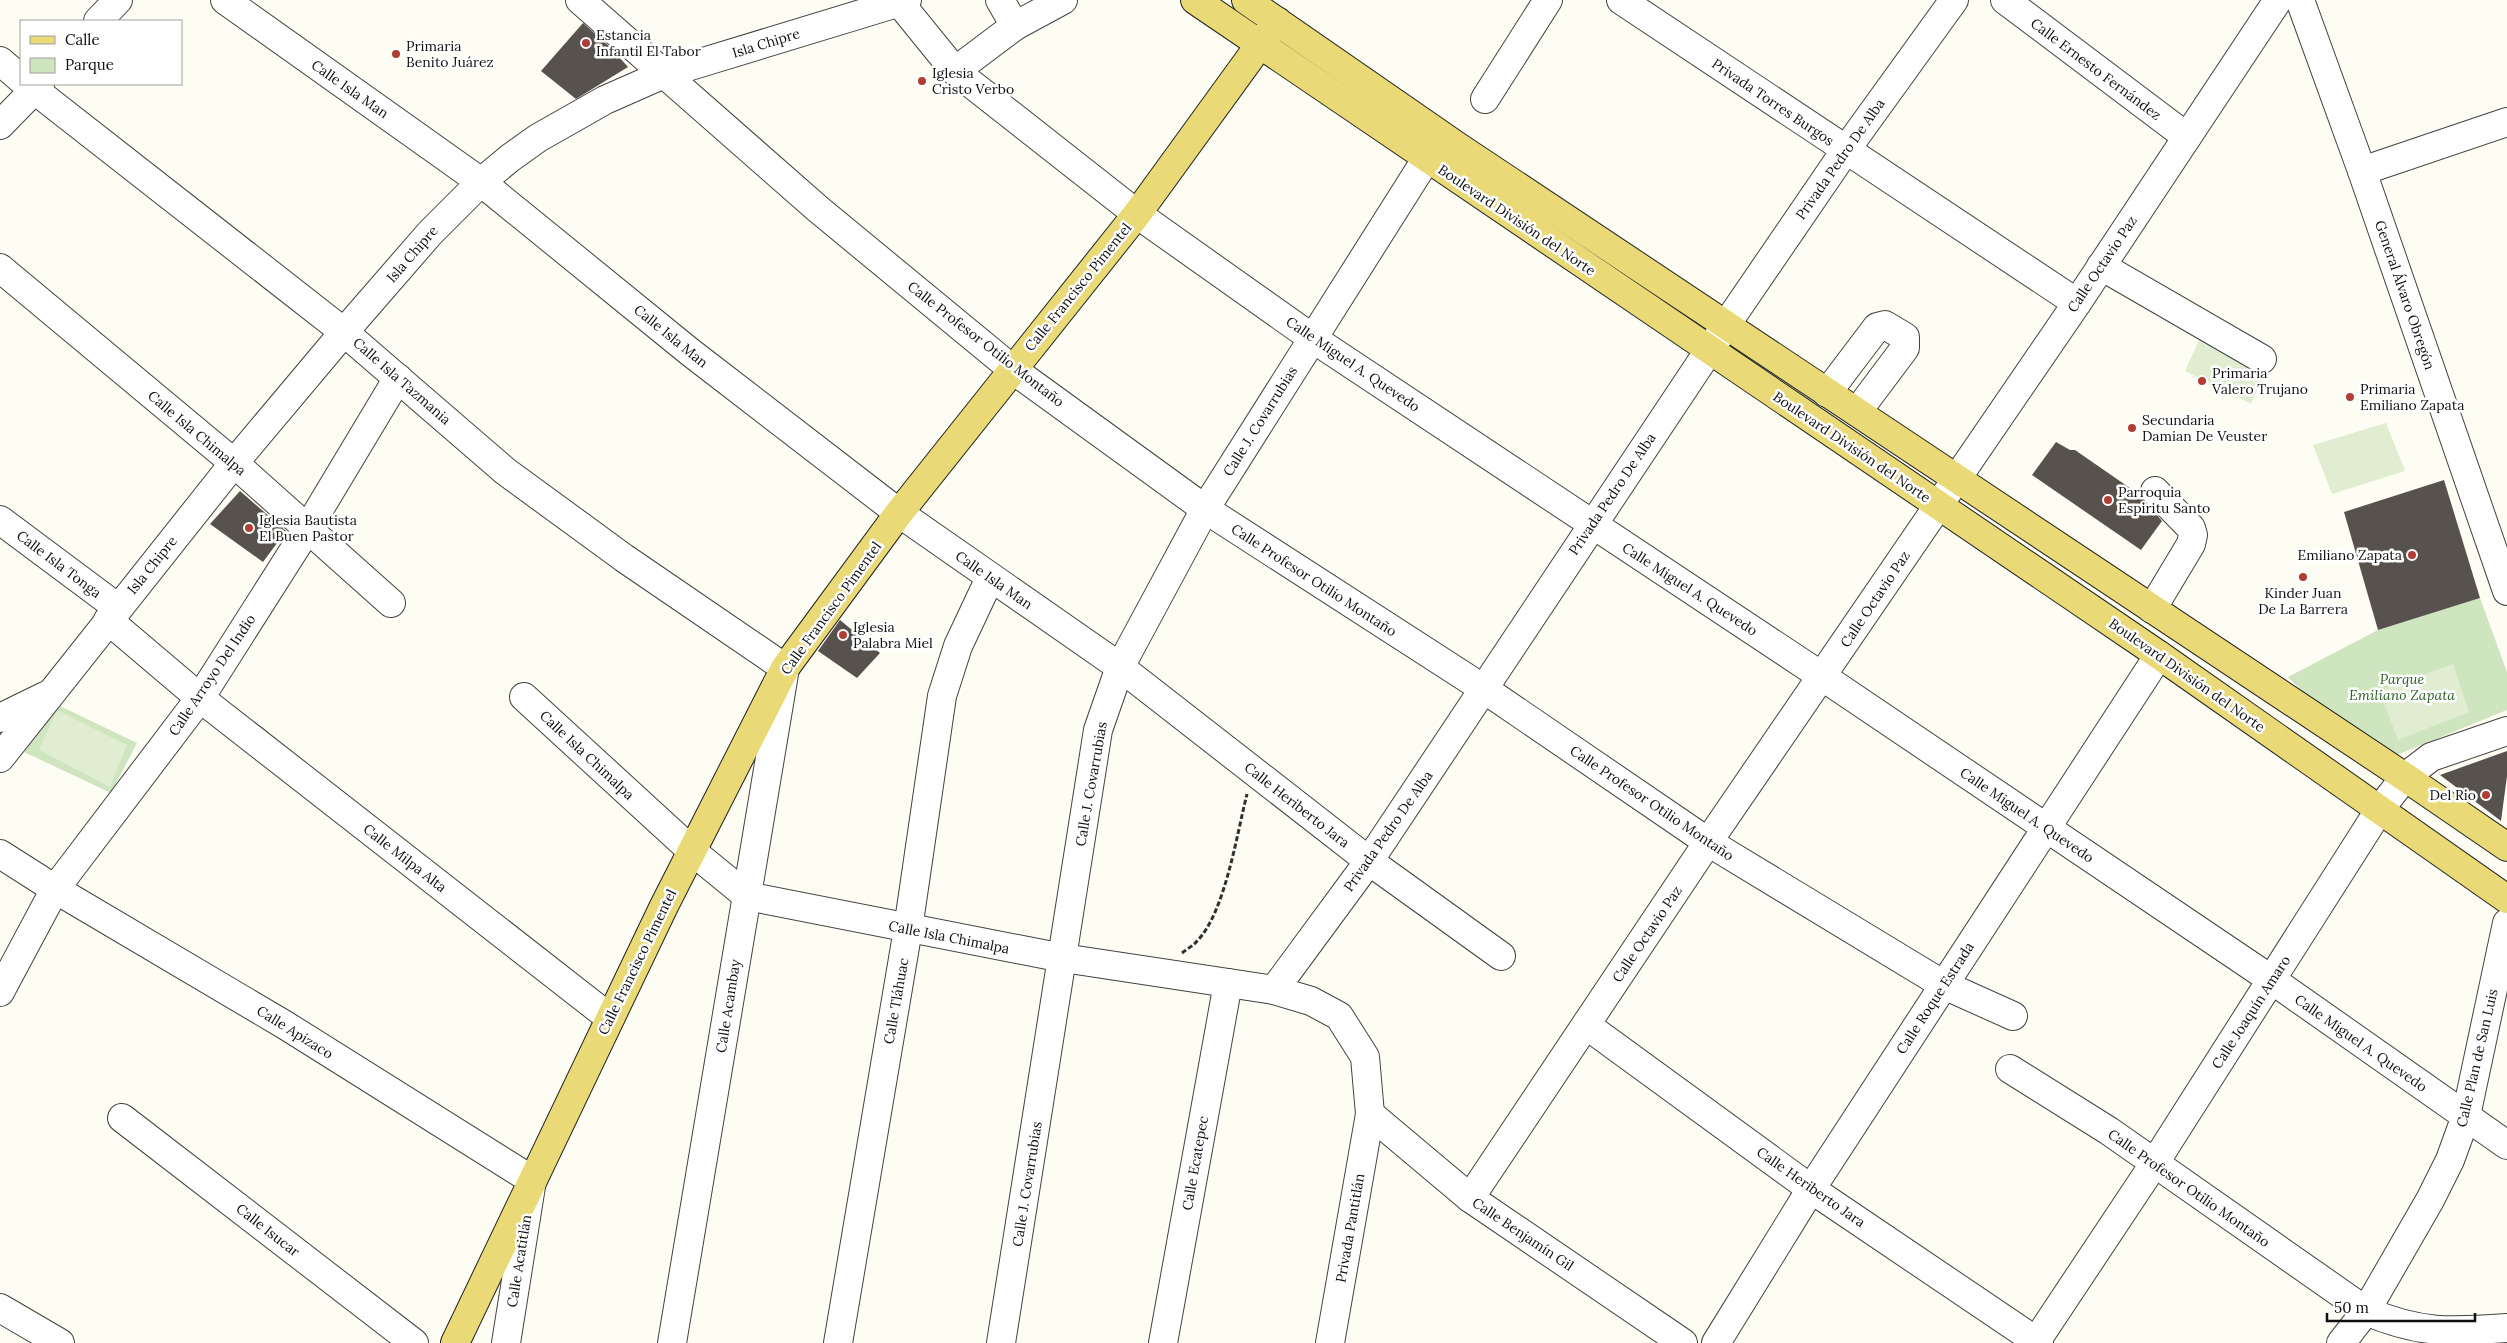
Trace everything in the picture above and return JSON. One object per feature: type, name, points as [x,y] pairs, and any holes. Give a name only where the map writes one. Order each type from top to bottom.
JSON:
[{"type":"main road","name":"Boulevard División del Norte","points":[[1194,0],[2159,655],[2507,899]]},
{"type":"main road","points":[[1234,28],[1242,0]]},
{"type":"main road","name":"Boulevard División del Norte","points":[[1246,0],[1457,146],[2152,608],[2507,847]]},
{"type":"main road","name":"Calle Francisco Pimentel","points":[[455,1343],[610,1018],[785,668],[899,513],[1137,214],[1277,21]]},
{"type":"street","points":[[99,20],[118,0]]},
{"type":"street","name":"Calle Isla Man","points":[[226,0],[481,182],[690,352],[899,513],[1120,667]]},
{"type":"street","name":"Calle Profesor Otilio Montaño","points":[[580,0],[818,208],[1012,369],[1206,509],[1484,690],[1708,842],[1944,985],[2013,1016]]},
{"type":"street","points":[[1000,0],[1015,26]]},
{"type":"street","points":[[956,71],[1015,26],[1063,0]]},
{"type":"street","points":[[1485,99],[1548,0]]},
{"type":"street","name":"Privada Torres Burgos","points":[[1621,0],[2077,303]]},
{"type":"street","name":"Privada Pedro De Alba","points":[[1274,990],[1369,861],[1709,350],[1846,151],[1954,0]]},
{"type":"street","name":"Calle Ernesto Fernández","points":[[2005,0],[2188,137]]},
{"type":"street","name":"Calle Octavio Paz","points":[[1470,1198],[1708,842],[1823,677],[2077,303],[2278,0]]},
{"type":"street","name":"General Álvaro Obregón","points":[[2300,0],[2362,172],[2507,591]]},
{"type":"street","name":"Isla Chipre","points":[[0,758],[234,464],[344,332],[430,233],[481,182],[510,158],[547,134],[605,100],[664,74],[841,10],[903,1]]},
{"type":"street","name":"Calle Miguel A. Quevedo","points":[[903,1],[956,71],[1137,214],[1312,338],[1823,677],[2272,980],[2507,1145]]},
{"type":"street","name":"Calle Isla Tazmania","points":[[0,61],[20,76]]},
{"type":"street","points":[[0,125],[29,85]]},
{"type":"street","name":"Calle Isla Tazmania","points":[[31,85],[344,332],[505,471],[624,558],[785,668]]},
{"type":"street","points":[[2362,172],[2507,122]]},
{"type":"street","name":"Calle J. Covarrubias","points":[[1001,1343],[1098,730],[1120,667],[1206,509],[1427,158]]},
{"type":"street","points":[[2101,266],[2262,359]]},
{"type":"street","name":"Calle Isla Chimalpa","points":[[0,268],[234,464],[391,603]]},
{"type":"street","points":[[1827,392],[1877,327],[1885,325],[1901,333],[1905,337],[1905,348],[1857,412]]},
{"type":"street","name":"Calle Arroyo Del Indio","points":[[0,992],[55,889],[200,698],[308,528],[398,378]]},
{"type":"street","points":[[2152,608],[2191,544],[2193,535],[2191,528],[2156,491]]},
{"type":"street","name":"Calle Isla Tonga","points":[[0,520],[113,614],[200,698]]},
{"type":"street","name":"Calle Tláhuac","points":[[838,1343],[908,929],[942,696],[958,646],[990,578]]},
{"type":"street","name":"Calle Roque Estrada","points":[[1716,1343],[1811,1189],[2159,655]]},
{"type":"street","name":"Calle Heriberto Jara","points":[[1120,667],[1369,861],[1502,956]]},
{"type":"street","name":"Calle Acambay","points":[[672,1343],[785,668]]},
{"type":"street","points":[[0,718],[51,693]]},
{"type":"street","name":"Calle Isla Chimalpa","points":[[524,697],[692,851],[746,896],[1063,958],[1274,990],[1311,1001],[1339,1016],[1365,1057],[1370,1114]]},
{"type":"street","name":"Calle Milpa Alta","points":[[200,698],[610,1018]]},
{"type":"street","name":"Calle Joaquín Amaro","points":[[2037,1342],[2154,1164],[2380,809],[2405,777],[2431,757],[2507,731]]},
{"type":"street","name":"Calle Apizaco","points":[[0,854],[55,889],[285,1025],[532,1180]]},
{"type":"street","name":"Calle Plan de San Luis","points":[[2342,1343],[2366,1311],[2430,1200],[2450,1160],[2466,1116],[2507,923]]},
{"type":"street","name":"Calle Ecatepec","points":[[1163,1343],[1228,983]]},
{"type":"street","name":"Calle Heriberto Jara","points":[[1586,1025],[1811,1189],[2037,1342]]},
{"type":"street","name":"Calle Profesor Otilio Montaño","points":[[2010,1069],[2109,1131],[2366,1311],[2396,1324],[2419,1329],[2450,1331],[2507,1328]]},
{"type":"street","name":"Calle Benjamín Gil","points":[[1370,1114],[1470,1198],[1683,1343]]},
{"type":"street","name":"Privada Pantitlán","points":[[1330,1343],[1370,1114]]},
{"type":"street","name":"Calle Isucar","points":[[122,1118],[414,1343]]},
{"type":"street","name":"Calle Acatitlán","points":[[506,1343],[532,1180]]},
{"type":"street","points":[[0,1308],[60,1343]]},
{"type":"path","points":[[1149,971],[1197,942],[1207,928],[1222,892],[1253,772]]},
{"type":"green space","points":[[2200,338],[2268,373],[2260,384],[2251,404],[2185,371]]},
{"type":"green space","points":[[2386,423],[2405,471],[2332,494],[2313,445]]},
{"type":"green space","name":"Parque Emiliano Zapata","points":[[2480,598],[2507,672],[2507,710],[2392,757],[2315,705],[2288,677],[2378,630]]},
{"type":"green space","points":[[2453,664],[2469,712],[2398,740],[2379,691]]},
{"type":"green space","points":[[58,705],[137,743],[111,793],[24,752]]},
{"type":"green space","points":[[57,710],[127,745],[110,787],[39,750]]},
{"type":"building","name":"Estancia Infantil El Tabor","points":[[583,23],[611,48],[628,67],[576,99],[541,71]]},
{"type":"building","name":"Parroquia Espiritu Santo","points":[[2056,442],[2070,450],[2075,450],[2140,495],[2162,521],[2141,550],[2032,475]]},
{"type":"building","name":"Emiliano Zapata","points":[[2444,480],[2480,598],[2378,630],[2344,512]]},
{"type":"building","name":"Iglesia Bautista El Buen Pastor","points":[[240,491],[286,531],[263,562],[210,524]]},
{"type":"building","name":"Iglesia Palabra Miel","points":[[840,620],[880,653],[857,678],[818,651]]},
{"type":"building","name":"Del Rio","points":[[2507,751],[2507,776],[2501,821],[2440,775]]},
{"type":"place","name":"Estancia Infantil El Tabor","points":[[586,43]]},
{"type":"place","name":"Primaria Benito Juárez","points":[[396,54]]},
{"type":"place","name":"Iglesia Cristo Verbo","points":[[922,81]]},
{"type":"place","name":"Primaria Valero Trujano","points":[[2202,381]]},
{"type":"place","name":"Primaria Emiliano Zapata","points":[[2350,397]]},
{"type":"place","name":"Secundaria Damian De Veuster","points":[[2132,428]]},
{"type":"place","name":"Parroquia Espiritu Santo","points":[[2108,500]]},
{"type":"place","name":"Iglesia Bautista El Buen Pastor","points":[[249,528]]},
{"type":"place","name":"Emiliano Zapata","points":[[2412,555]]},
{"type":"place","name":"Kinder Juan De La Barrera","points":[[2303,577]]},
{"type":"place","name":"Iglesia Palabra Miel","points":[[843,635]]},
{"type":"place","name":"Del Rio","points":[[2486,795]]}]
